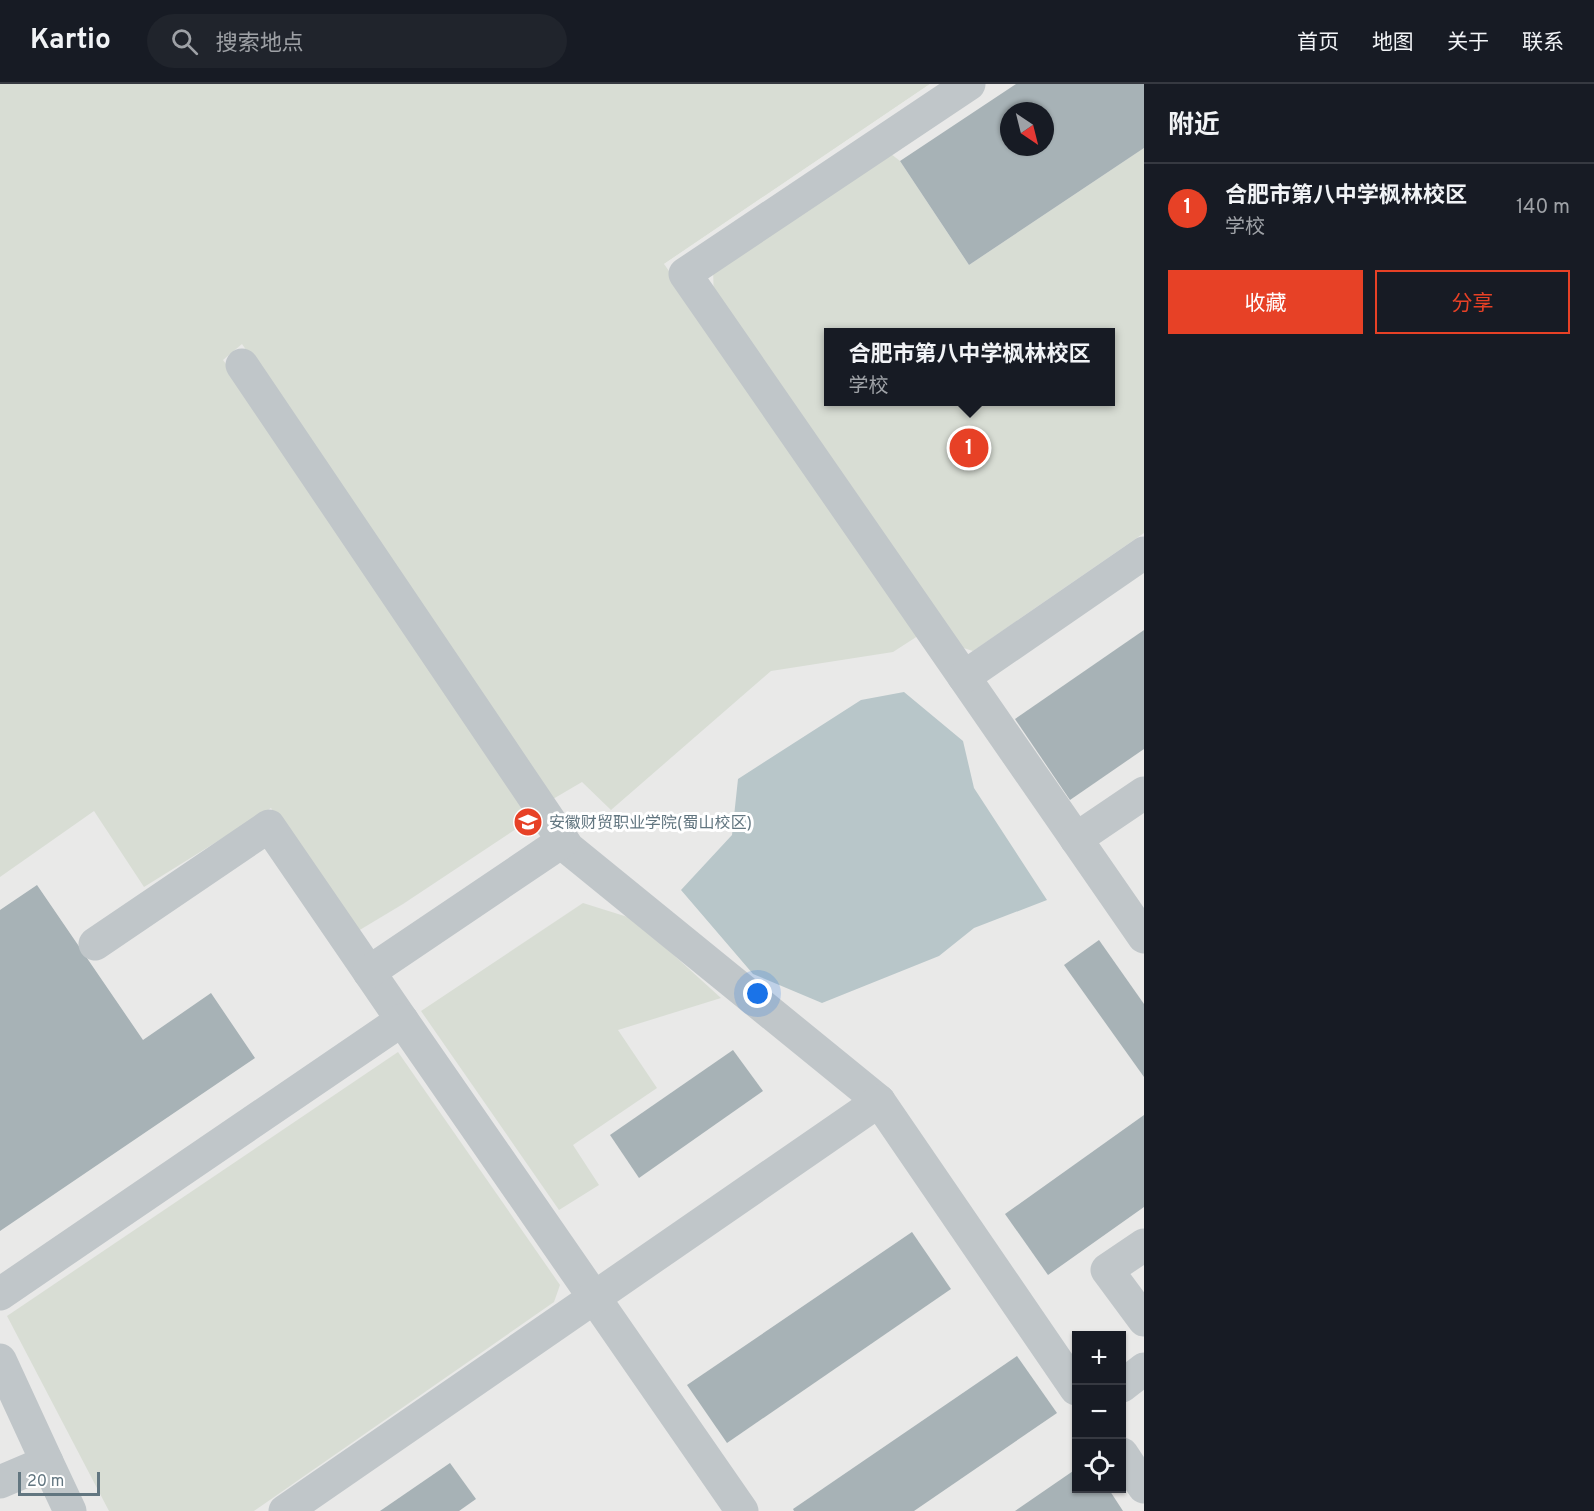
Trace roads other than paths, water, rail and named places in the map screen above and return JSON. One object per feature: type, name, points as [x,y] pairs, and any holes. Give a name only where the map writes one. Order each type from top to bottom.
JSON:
[{"type":"lane","points":[[969,84],[685,274],[1144,937]]},
{"type":"lane","points":[[242,365],[563,842],[879,1101],[1074,1385]]},
{"type":"lane","points":[[964,677],[1144,553]]},
{"type":"lane","points":[[1076,839],[1144,793]]},
{"type":"lane","points":[[95,944],[268,826],[742,1511]]},
{"type":"lane","points":[[369,972],[563,842]]},
{"type":"lane","points":[[0,1294],[402,1020]]},
{"type":"lane","points":[[285,1511],[879,1101]]},
{"type":"lane","points":[[1144,1245],[1107,1270],[1144,1320]]},
{"type":"lane","points":[[0,1360],[70,1511]]},
{"type":"lane","points":[[1123,1385],[1144,1369]]},
{"type":"lane","points":[[1126,1460],[1144,1487]]},
{"type":"lane","points":[[0,1482],[47,1462]]},
{"type":"place","name":"合肥市第八中学枫林校区","points":[[969,448]]},
{"type":"place","name":"安徽财贸职业学院(蜀山校区)","points":[[528,822]]}]
